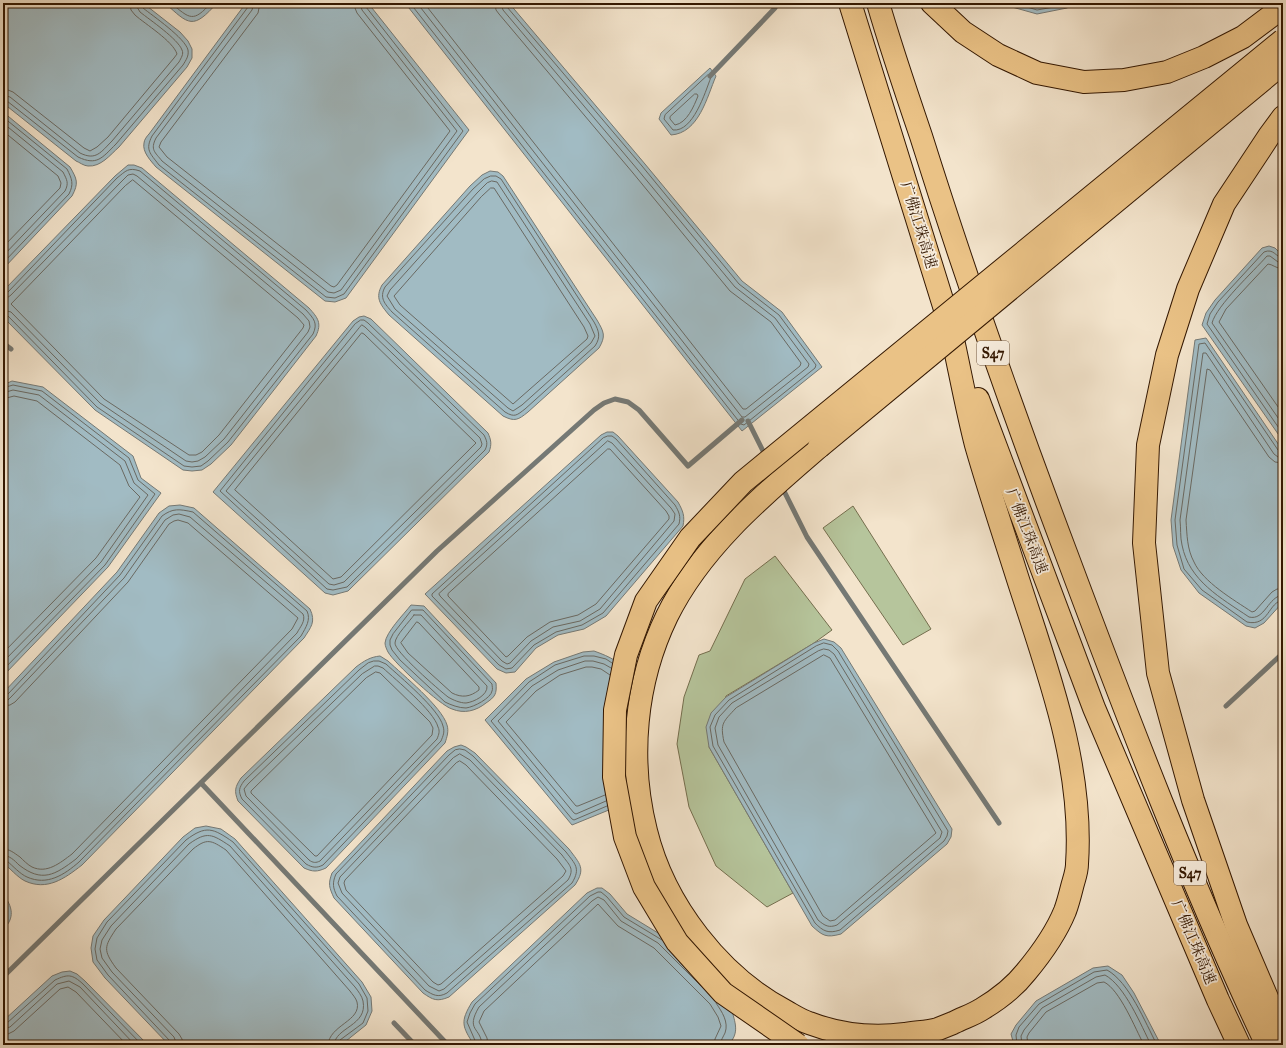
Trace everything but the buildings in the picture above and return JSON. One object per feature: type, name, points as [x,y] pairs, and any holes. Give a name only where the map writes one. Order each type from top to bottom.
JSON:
[{"type":"highway","name":"广佛江珠高速","points":[[850,3],[950,326],[1094,708],[1218,1000],[1239,1045]]},
{"type":"highway","name":"广佛江珠高速","points":[[878,3],[952,236],[1019,428],[1120,698],[1176,840],[1237,981],[1267,1045]]},
{"type":"highway","points":[[932,3],[963,32],[998,55],[1037,73],[1084,82],[1124,80],[1167,72],[1204,58],[1243,37],[1283,7]]},
{"type":"highway","points":[[798,1045],[723,993],[677,942],[644,887],[625,837],[614,777],[616,710],[626,655],[646,601],[690,538],[743,482],[1283,40]]},
{"type":"highway","points":[[950,326],[976,444],[1061,718],[1072,768],[1079,825],[1077,870],[1064,913],[1043,951],[1018,982],[981,1010],[937,1030],[890,1036],[845,1034],[807,1023],[769,1003],[736,978],[706,946],[681,911],[660,872],[646,832],[639,790],[636,749],[638,713],[644,679],[654,646],[668,613],[708,552],[740,518],[779,482],[819,447],[1283,63]]},
{"type":"highway","points":[[1283,117],[1224,204],[1188,289],[1167,355],[1148,445],[1144,544],[1158,673],[1193,800],[1236,925],[1283,1035]]},
{"type":"green space","points":[[853,506],[931,629],[903,645],[823,528]]},
{"type":"green space","points":[[775,556],[832,630],[814,643],[726,696],[709,747],[793,893],[767,907],[716,866],[689,807],[677,744],[684,697],[699,655],[710,651],[745,579]]},
{"type":"water","points":[[3,3],[143,3],[180,32],[188,41],[192,49],[192,58],[187,67],[119,147],[101,163],[93,166],[86,166],[76,161],[3,103]]},
{"type":"water","points":[[165,3],[217,3],[202,17],[196,21],[191,21],[180,16]]},
{"type":"water","points":[[246,3],[368,3],[469,130],[346,298],[335,302],[325,301],[156,167],[144,150],[144,142],[147,137]]},
{"type":"water","points":[[405,3],[509,3],[742,281],[782,312],[822,367],[742,431]]},
{"type":"water","points":[[1007,3],[1075,3],[1067,8],[1037,14],[1012,7]]},
{"type":"water","points":[[710,68],[716,76],[701,113],[689,128],[681,133],[671,135],[659,119],[661,113]]},
{"type":"water","points":[[3,112],[70,167],[76,178],[76,188],[72,196],[3,269]]},
{"type":"water","points":[[128,165],[134,165],[142,168],[309,308],[315,315],[319,324],[316,336],[231,445],[211,464],[202,470],[183,470],[95,410],[3,317],[3,292],[5,289],[115,176]]},
{"type":"water","points":[[490,171],[498,172],[503,176],[597,320],[603,334],[603,340],[599,348],[528,412],[522,417],[516,419],[503,416],[389,315],[381,304],[379,297],[382,285],[470,186],[482,175]]},
{"type":"water","points":[[1269,246],[1275,248],[1283,256],[1283,441],[1202,325],[1206,313],[1215,300],[1262,248]]},
{"type":"water","points":[[364,316],[371,319],[488,433],[491,444],[489,452],[348,591],[333,595],[325,593],[213,492],[353,321]]},
{"type":"water","points":[[1206,338],[1283,451],[1283,602],[1264,623],[1255,628],[1246,626],[1199,593],[1181,570],[1173,546],[1171,520],[1195,340]]},
{"type":"water","points":[[12,381],[43,387],[133,456],[141,478],[161,493],[108,567],[3,676],[3,385]]},
{"type":"water","points":[[607,432],[613,432],[618,436],[678,502],[683,514],[683,526],[606,616],[584,629],[558,635],[536,648],[515,672],[506,673],[497,669],[425,594],[601,435]]},
{"type":"water","points":[[180,505],[194,508],[310,609],[313,617],[312,624],[304,638],[82,865],[62,879],[48,884],[33,884],[25,881],[3,863],[3,693],[117,572],[159,513],[169,506]]},
{"type":"water","points":[[411,605],[424,606],[496,683],[496,693],[492,699],[482,706],[470,711],[456,711],[446,706],[428,693],[392,657],[386,647],[386,639],[388,634]]},
{"type":"water","points":[[824,639],[834,642],[841,648],[952,829],[951,837],[947,844],[841,934],[832,936],[822,934],[812,926],[709,747],[706,727],[711,713],[726,697],[814,643]]},
{"type":"water","points":[[594,651],[615,660],[631,675],[626,803],[572,825],[485,720],[526,679],[554,662],[583,652]]},
{"type":"water","points":[[380,656],[388,661],[438,709],[448,727],[448,734],[445,743],[326,868],[313,871],[304,868],[238,801],[236,787],[241,778],[356,667],[373,657]]},
{"type":"water","points":[[461,745],[475,753],[569,849],[579,862],[581,870],[575,885],[449,997],[438,1000],[432,999],[423,993],[334,898],[330,888],[330,880],[332,873],[447,751]]},
{"type":"water","points":[[206,826],[221,829],[235,839],[362,982],[371,997],[372,1011],[366,1025],[341,1045],[169,1045],[105,978],[93,962],[91,948],[93,936],[104,920],[183,837],[195,828]]},
{"type":"water","points":[[597,888],[602,888],[610,894],[627,914],[663,936],[732,1011],[736,1029],[734,1037],[728,1045],[474,1045],[464,1024],[464,1019],[472,1002],[587,893]]},
{"type":"water","points":[[3,894],[11,908],[11,917],[7,926],[3,930]]},
{"type":"water","points":[[1108,966],[1122,975],[1134,993],[1161,1045],[1014,1045],[1011,1034],[1016,1025],[1036,1001],[1093,968]]},
{"type":"water","points":[[70,971],[77,974],[85,981],[148,1045],[3,1045],[3,1021],[52,976]]},
{"type":"waterway","points":[[710,76],[775,8]]},
{"type":"waterway","points":[[3,343],[11,349]]},
{"type":"waterway","points":[[3,977],[437,551],[594,410],[604,403],[615,399],[628,402],[639,410],[688,466],[742,420]]},
{"type":"waterway","points":[[748,421],[766,457]]},
{"type":"waterway","points":[[782,487],[807,537],[999,823]]},
{"type":"waterway","points":[[1226,706],[1283,653]]},
{"type":"waterway","points":[[201,783],[448,1045]]},
{"type":"waterway","points":[[394,1023],[415,1045]]}]
